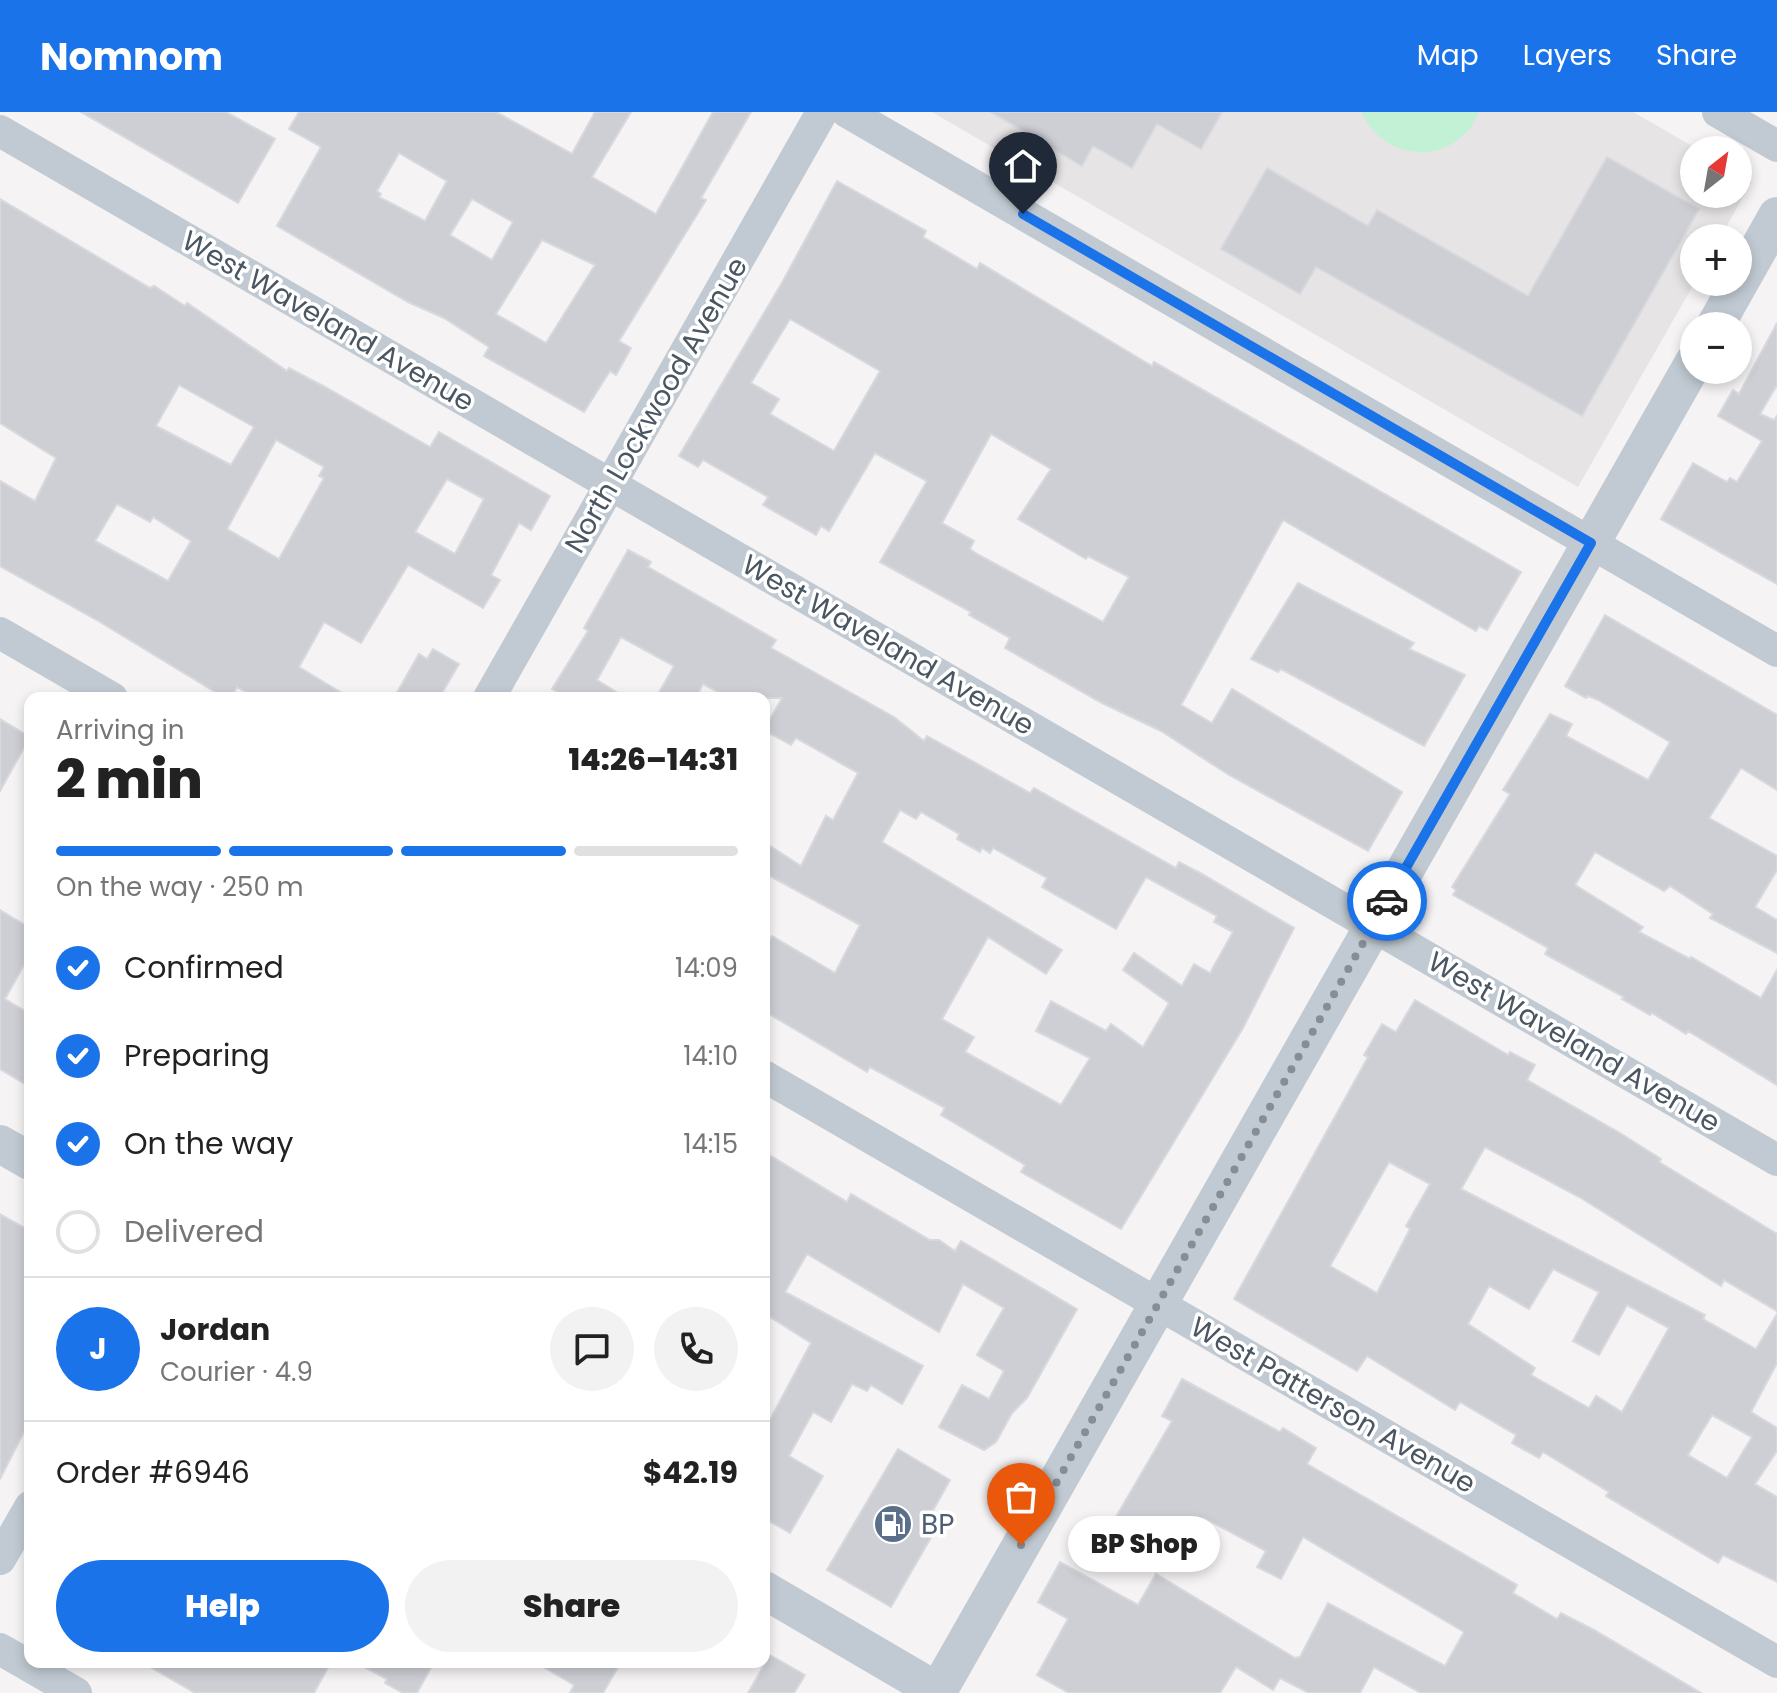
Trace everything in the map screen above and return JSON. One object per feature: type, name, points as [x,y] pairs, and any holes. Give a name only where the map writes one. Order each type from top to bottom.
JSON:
[{"type":"street","name":"North Lockwood Avenue","points":[[492,692],[822,112]]},
{"type":"street","points":[[847,112],[1777,651]]},
{"type":"street","points":[[1718,112],[1777,146]]},
{"type":"street","name":"West Waveland Avenue","points":[[0,131],[1777,1160]]},
{"type":"street","points":[[1723,312],[1777,216]]},
{"type":"street","points":[[770,1594],[938,1693],[1681,384]]},
{"type":"street","points":[[0,633],[102,692]]},
{"type":"street","name":"West Patterson Avenue","points":[[770,1079],[1777,1662]]},
{"type":"street","points":[[0,1144],[24,1158]]},
{"type":"street","points":[[0,1559],[24,1517]]},
{"type":"street","points":[[0,1649],[24,1663]]},
{"type":"street","points":[[33,1668],[76,1693]]},
{"type":"shaded area","points":[[932,112],[1633,112],[1680,139],[1680,208],[1737,208],[1728,224],[1680,224],[1680,296],[1687,296],[1578,487]]},
{"type":"green space","points":[[1361,112],[1479,112],[1468,130],[1454,143],[1438,150],[1420,152],[1386,142],[1372,129]]},
{"type":"building","points":[[81,112],[226,112],[275,139],[238,203]]},
{"type":"building","points":[[299,112],[496,112],[572,154],[595,112],[631,112],[592,177],[656,214],[713,112],[751,112],[701,198],[706,200],[619,341],[631,348],[616,375],[610,371],[584,412],[484,356],[489,347],[444,318],[408,302],[277,226],[321,147],[289,129]],"holes":[[[399,153],[447,181],[425,221],[379,197],[381,194],[377,191]],[[472,199],[513,222],[492,260],[450,235]],[[542,240],[595,265],[546,343],[496,314]]]},
{"type":"building","points":[[991,112],[1222,112],[1201,149],[1157,124],[1132,168],[1093,146],[1082,166]]},
{"type":"building","points":[[1607,157],[1680,198],[1680,208],[1699,209],[1691,224],[1680,224],[1680,243],[1582,416],[1316,267],[1300,294],[1221,249],[1267,168],[1368,226],[1377,210],[1528,296]]},
{"type":"building","points":[[837,181],[926,231],[923,237],[977,269],[980,263],[1152,366],[1154,362],[1521,572],[1487,630],[1479,626],[1476,631],[1283,520],[1181,705],[1212,723],[1232,689],[1402,792],[1368,851],[1229,775],[1161,731],[1102,703],[1005,648],[1010,638],[969,615],[971,612],[880,562],[927,481],[875,453],[829,531],[821,526],[816,535],[763,505],[768,497],[703,460],[698,467],[679,456],[783,281]],"holes":[[[790,319],[880,371],[834,451],[770,414],[779,399],[751,383]],[[991,434],[1051,469],[1018,519],[1086,559],[1088,556],[1129,577],[1103,622],[977,554],[970,549],[974,541],[942,523]]]},
{"type":"building","points":[[0,199],[150,288],[154,286],[185,306],[187,303],[287,371],[289,368],[325,387],[430,447],[439,432],[550,496],[531,530],[519,523],[491,575],[500,580],[483,608],[408,565],[361,643],[324,622],[299,667],[340,692],[246,692],[237,687],[234,692],[215,692],[0,566],[0,481],[35,501],[56,458],[0,423]],"holes":[[[179,385],[254,427],[231,465],[156,426]],[[276,440],[324,467],[319,476],[324,478],[279,559],[227,529]],[[447,479],[484,499],[455,554],[415,532]],[[117,504],[150,522],[153,517],[191,541],[168,581],[95,541]]]},
{"type":"building","points":[[1777,323],[1777,385],[1760,414],[1774,420],[1777,416],[1777,584],[1661,519],[1693,463],[1727,482],[1730,478],[1737,482],[1762,441],[1718,416],[1733,390],[1739,394],[1744,384],[1752,384],[1752,370]]},
{"type":"building","points":[[628,550],[651,562],[648,567],[776,640],[771,648],[894,717],[924,741],[927,736],[1030,793],[1034,788],[1176,868],[1179,862],[1202,874],[1294,928],[1243,1028],[1121,1229],[1021,1172],[1025,1165],[941,1115],[945,1108],[870,1067],[867,1072],[770,1015],[772,936],[835,973],[860,925],[770,876],[770,846],[801,866],[826,816],[833,820],[858,773],[796,738],[791,745],[770,733],[770,719],[782,698],[770,698],[770,692],[718,692],[703,684],[699,692],[659,692],[674,666],[621,637],[597,680],[616,692],[557,692],[552,689],[588,631],[584,628]],"holes":[[[900,810],[916,819],[921,812],[959,834],[957,839],[980,852],[982,848],[990,853],[993,848],[1047,878],[1042,887],[1116,929],[1146,877],[1217,916],[1214,922],[1233,932],[1210,973],[1194,964],[1182,986],[1134,953],[1123,970],[1169,1003],[1143,1047],[1111,1024],[1106,1031],[1051,1001],[1036,1031],[1090,1058],[1061,1105],[965,1052],[974,1037],[942,1019],[988,937],[1046,974],[1062,950],[882,842]]]},
{"type":"building","points":[[1298,583],[1414,643],[1409,649],[1465,675],[1424,746],[1281,669],[1278,672],[1251,659]]},
{"type":"building","points":[[1605,615],[1777,715],[1777,790],[1741,768],[1709,818],[1777,856],[1777,870],[1755,907],[1777,920],[1777,953],[1710,918],[1713,914],[1670,886],[1664,891],[1595,852],[1575,885],[1643,927],[1639,932],[1691,957],[1761,998],[1777,970],[1777,1085],[1688,1031],[1686,1034],[1652,1013],[1650,1015],[1622,999],[1624,997],[1545,954],[1548,948],[1453,895],[1456,890],[1452,887],[1510,794],[1503,790],[1550,714],[1572,724],[1566,736],[1648,780],[1670,742],[1598,700],[1586,698],[1565,686]]},
{"type":"building","points":[[433,649],[459,664],[443,692],[397,692],[419,654],[427,659]]},
{"type":"building","points":[[0,719],[24,733],[24,748],[0,791]]},
{"type":"building","points":[[0,910],[24,924],[24,965],[5,999],[24,1010],[24,1083],[0,1069]]},
{"type":"building","points":[[1415,1000],[1508,1055],[1510,1052],[1535,1065],[1527,1080],[1620,1133],[1661,1159],[1659,1162],[1777,1234],[1777,1311],[1724,1280],[1721,1286],[1581,1198],[1485,1147],[1461,1189],[1705,1315],[1703,1319],[1756,1349],[1777,1314],[1777,1363],[1751,1412],[1777,1428],[1777,1451],[1755,1484],[1777,1497],[1777,1582],[1723,1555],[1718,1563],[1606,1496],[1609,1492],[1543,1452],[1539,1458],[1512,1443],[1516,1435],[1460,1402],[1455,1410],[1367,1356],[1357,1371],[1234,1299],[1368,1057],[1364,1055],[1382,1024],[1396,1032]],"holes":[[[1389,1162],[1430,1184],[1406,1226],[1410,1229],[1377,1293],[1330,1266]],[[1553,1269],[1599,1292],[1573,1341],[1599,1355],[1627,1305],[1669,1328],[1622,1412],[1596,1396],[1589,1408],[1531,1375],[1535,1368],[1468,1324],[1489,1286],[1529,1309]],[[1712,1415],[1752,1437],[1727,1478],[1688,1455]]]},
{"type":"building","points":[[770,1158],[847,1202],[851,1194],[955,1251],[961,1241],[1077,1309],[1027,1398],[1012,1413],[996,1442],[984,1450],[939,1427],[962,1385],[989,1399],[1004,1371],[977,1355],[1004,1308],[963,1284],[939,1332],[807,1254],[785,1292],[923,1366],[902,1404],[871,1385],[867,1391],[852,1384],[831,1422],[813,1412],[789,1456],[823,1476],[790,1533],[770,1521],[770,1420],[811,1343],[770,1317]]},
{"type":"building","points":[[0,1214],[24,1228],[24,1432],[0,1479]]},
{"type":"building","points":[[1182,1379],[1280,1432],[1283,1428],[1316,1448],[1307,1464],[1517,1585],[1513,1593],[1557,1619],[1561,1613],[1594,1630],[1701,1693],[1421,1693],[1374,1667],[1360,1693],[1309,1693],[1280,1678],[1273,1690],[1236,1667],[1220,1693],[1069,1693],[1037,1675],[1068,1619],[1038,1602],[1060,1562],[1138,1605],[1156,1574],[1295,1658],[1300,1657],[1328,1603],[1445,1666],[1464,1632],[1303,1537],[1281,1579],[1257,1567],[1266,1551],[1204,1518],[1183,1555],[1116,1517],[1172,1421],[1162,1416]]},
{"type":"building","name":"BP","points":[[898,1449],[950,1480],[927,1521],[937,1527],[891,1607],[827,1570]]},
{"type":"building","points":[[770,1655],[805,1675],[794,1693],[748,1693],[762,1668],[770,1668]]},
{"type":"building","points":[[152,1668],[328,1668],[314,1693],[195,1693]]},
{"type":"building","points":[[366,1668],[431,1668],[417,1693],[403,1693],[385,1683],[387,1679]]},
{"type":"building","points":[[545,1668],[618,1668],[603,1693],[570,1693],[574,1685]]},
{"type":"way so far","points":[[1021,1545],[1387,901]]},
{"type":"place","name":"BP","points":[[893,1524]]},
{"type":"place","name":"BP Shop","points":[[1021,1545]]},
{"type":"route","points":[[1023,214],[1591,543],[1387,901]]}]
